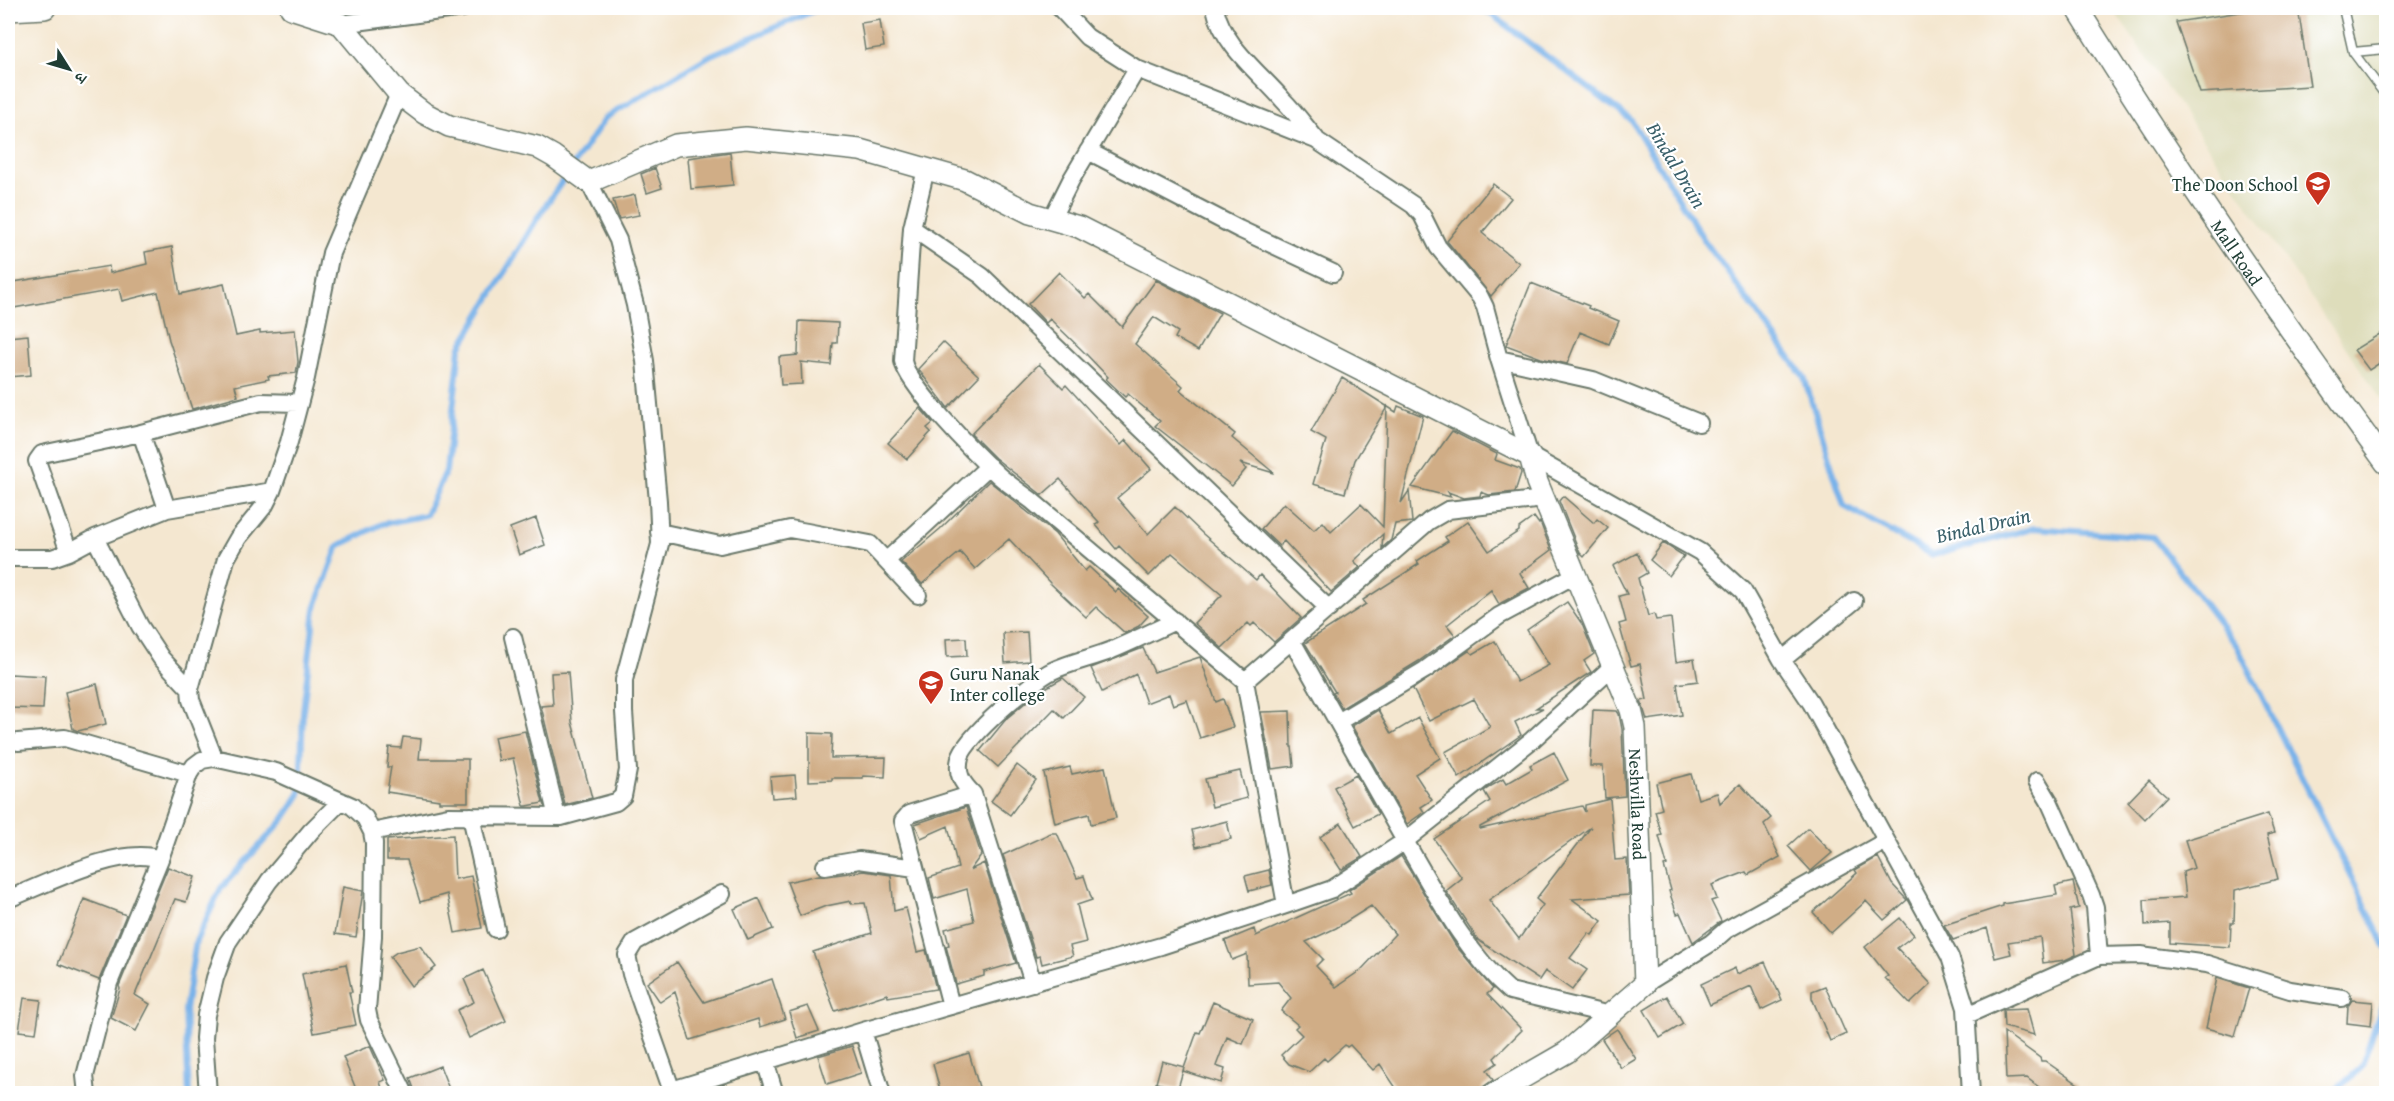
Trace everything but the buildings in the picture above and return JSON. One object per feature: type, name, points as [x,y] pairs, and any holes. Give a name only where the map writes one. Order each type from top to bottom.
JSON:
[{"type":"street","points":[[8,10],[45,8]]},
{"type":"street","points":[[291,8],[341,24],[463,8]]},
{"type":"street","points":[[1060,8],[1087,37],[1137,69],[1316,140],[1401,195],[1422,215],[1438,247],[1480,297],[1485,307],[1530,456]]},
{"type":"street","points":[[1215,8],[1217,16],[1239,53],[1284,100],[1316,140]]},
{"type":"street","name":"Mall Road","points":[[2077,8],[2226,238],[2386,463]]},
{"type":"street","points":[[341,24],[399,94],[424,113],[449,126],[537,147],[583,179],[618,240],[636,305],[645,361],[660,544],[624,680],[628,770],[623,796],[616,802],[558,817],[448,816],[372,832]]},
{"type":"street","points":[[1052,218],[1088,151],[1137,69]]},
{"type":"street","points":[[214,758],[191,700],[190,689],[226,559],[237,538],[265,505],[272,491],[289,442],[306,378],[331,253],[399,94]]},
{"type":"street","points":[[583,179],[676,145],[746,138],[860,150],[965,180],[1030,213],[1079,227],[1530,456],[1700,552],[1743,591],[1782,660],[1811,703],[1950,957],[1967,1015],[1971,1094]]},
{"type":"street","points":[[1088,151],[1239,229],[1333,273]]},
{"type":"street","points":[[927,169],[912,228],[904,367],[937,412],[989,466],[1245,681],[1286,905]]},
{"type":"street","points":[[912,228],[982,276],[1329,609]]},
{"type":"street","points":[[1499,359],[1593,380],[1699,423]]},
{"type":"street","points":[[69,552],[38,461],[42,454],[141,433],[261,402],[298,403]]},
{"type":"street","points":[[141,433],[167,509]]},
{"type":"street","name":"Neshvilla Road","points":[[1530,456],[1544,499],[1631,710],[1635,727],[1645,984]]},
{"type":"street","points":[[886,561],[989,466]]},
{"type":"street","points":[[8,558],[52,558],[167,509],[272,491]]},
{"type":"street","points":[[1245,681],[1429,521],[1440,514],[1448,510],[1544,499]]},
{"type":"street","points":[[659,532],[720,545],[790,530],[870,544],[918,595]]},
{"type":"street","points":[[95,538],[140,626],[160,658],[190,689]]},
{"type":"street","points":[[1338,722],[1425,670],[1499,616],[1575,575]]},
{"type":"street","points":[[1782,660],[1854,601]]},
{"type":"street","points":[[1033,983],[973,794],[962,784],[958,771],[960,755],[971,741],[1021,692],[1050,672],[1112,650],[1175,621]]},
{"type":"street","points":[[513,637],[558,817]]},
{"type":"street","points":[[1292,641],[1457,928],[1500,983],[1510,991],[1610,1015]]},
{"type":"street","points":[[722,894],[635,942],[627,955],[631,974],[672,1092],[863,1031],[1161,946],[1332,889],[1405,841],[1532,740],[1613,666]]},
{"type":"street","points":[[18,742],[65,738],[189,774]]},
{"type":"street","points":[[87,1094],[85,1077],[110,982],[160,859],[189,774],[202,760],[214,758],[276,772],[341,801],[359,811],[372,832],[374,843],[373,936],[367,1011],[369,1020],[405,1094]]},
{"type":"street","points":[[2037,781],[2049,801],[2091,895],[2099,956]]},
{"type":"street","points":[[951,1006],[903,821],[909,814],[973,794]]},
{"type":"street","points":[[208,1094],[204,1038],[206,1016],[215,978],[228,942],[268,881],[311,831],[341,801]]},
{"type":"street","points":[[471,816],[496,929]]},
{"type":"street","points":[[1494,1094],[1567,1052],[1645,984],[1711,943],[1726,930],[1886,841]]},
{"type":"street","points":[[8,899],[93,865],[120,858],[150,855],[160,859]]},
{"type":"street","points":[[825,866],[859,860],[915,868]]},
{"type":"street","points":[[1967,1015],[2099,956],[2141,955],[2207,964],[2290,990],[2342,998]]},
{"type":"street","points":[[863,1031],[882,1094]]},
{"type":"street","points":[[765,1061],[775,1094]]},
{"type":"lane","points":[[2343,8],[2352,52],[2386,96]]},
{"type":"lane","points":[[2352,52],[2386,49]]},
{"type":"shaded area","name":"The Doon School","points":[[2112,8],[2386,8],[2386,406]]},
{"type":"waterway","points":[[189,1094],[185,1010],[196,941],[221,888],[283,820],[300,794],[303,711],[315,609],[338,546],[382,524],[426,515],[446,471],[460,348],[538,217],[605,118],[711,55],[820,8]]},
{"type":"waterway","name":"Bindal Drain","points":[[1483,8],[1631,120],[1704,240],[1804,377],[1844,506],[1933,555],[2034,528],[2153,537],[2237,646],[2386,948]]},
{"type":"waterway","name":"Bindal Drain","points":[[2331,1094],[2361,1068],[2386,994]]},
{"type":"place","name":"The Doon School","points":[[2318,207]]},
{"type":"place","name":"Guru Nanak Inter college","points":[[931,706]]}]
